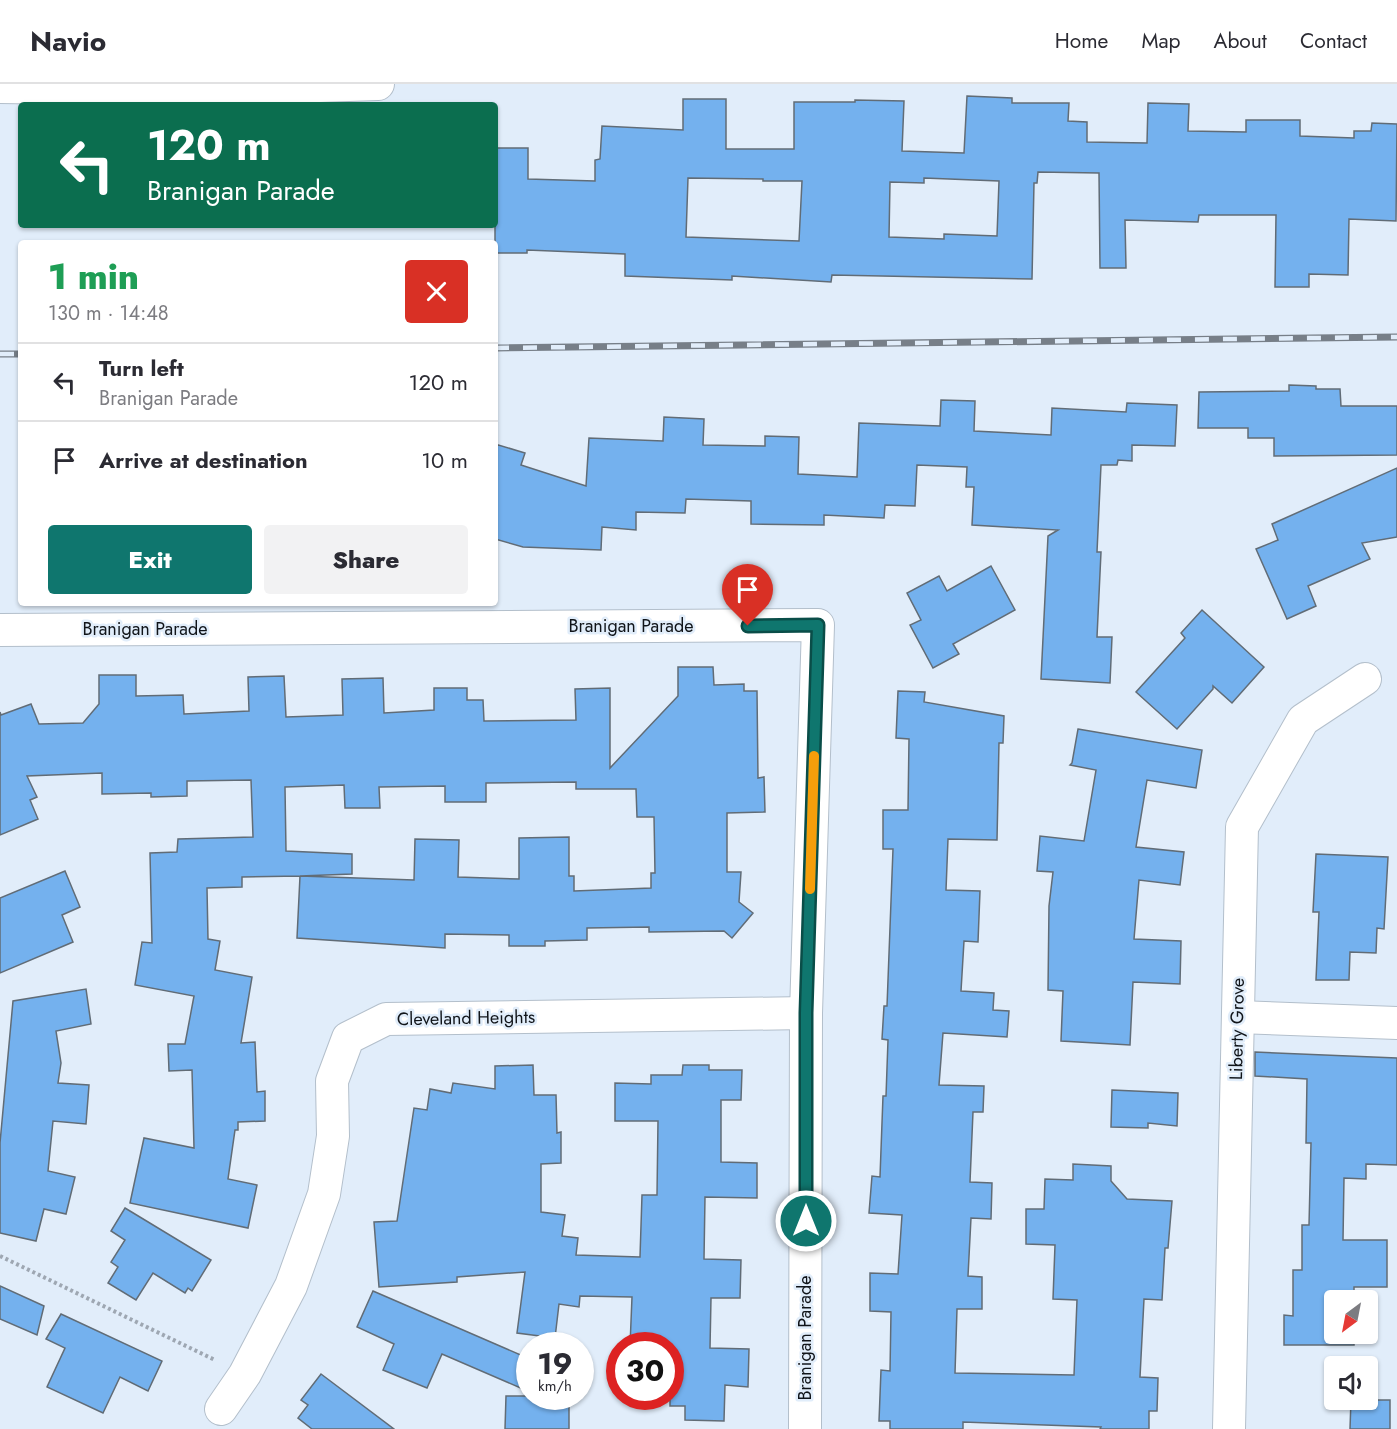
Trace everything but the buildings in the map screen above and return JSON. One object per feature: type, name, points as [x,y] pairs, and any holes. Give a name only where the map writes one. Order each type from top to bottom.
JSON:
[{"type":"street","points":[[0,87],[203,90],[378,84]]},
{"type":"street","name":"Branigan Parade","points":[[0,630],[818,625],[806,1013],[805,1429]]},
{"type":"street","name":"Liberty Grove","points":[[1230,1429],[1242,827],[1303,720],[1365,679]]},
{"type":"street","name":"Cleveland Heights","points":[[221,1409],[245,1374],[291,1286],[324,1194],[333,1136],[332,1081],[348,1038],[386,1019],[806,1013]]},
{"type":"street","points":[[1238,1017],[1397,1023]]},
{"type":"path","points":[[0,1256],[245,1374]]},
{"type":"railway","points":[[498,348],[1397,337]]},
{"type":"railway","points":[[0,354],[18,354]]},
{"type":"slow traffic","points":[[810,889],[814,756]]},
{"type":"route","points":[[748,626],[818,625],[806,1013],[806,1221]]}]
